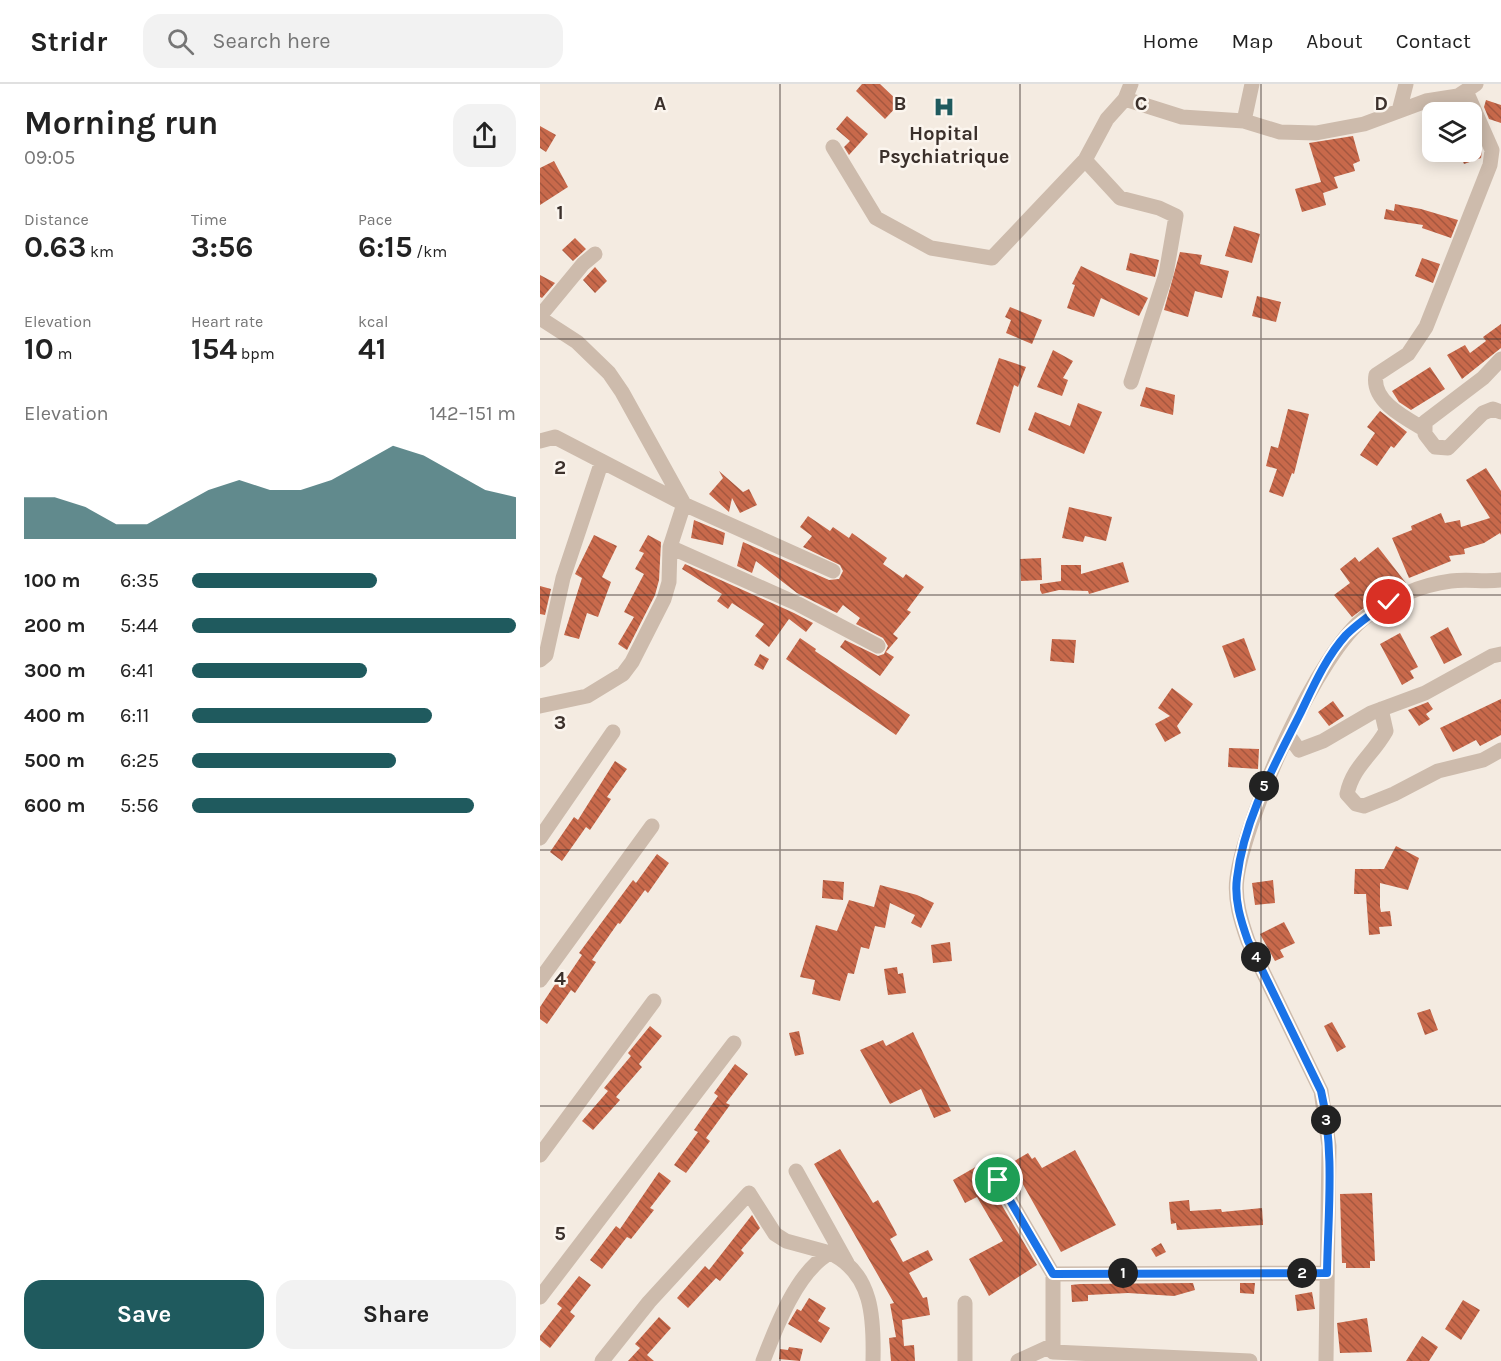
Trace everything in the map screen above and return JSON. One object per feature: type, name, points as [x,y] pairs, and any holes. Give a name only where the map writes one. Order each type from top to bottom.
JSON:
[{"type":"street","points":[[833,147],[876,218],[932,248],[992,258],[1085,160],[1107,119],[1125,99],[1131,84]]},
{"type":"street","points":[[1244,121],[1252,84]]},
{"type":"street","points":[[1399,111],[1406,84]]},
{"type":"street","points":[[1125,99],[1182,117],[1244,121],[1280,132],[1316,133],[1364,124],[1426,101],[1458,96],[1471,88],[1492,150],[1490,165],[1426,327],[1408,354],[1376,375],[1375,382],[1377,390],[1396,413],[1424,429]]},
{"type":"street","points":[[1085,160],[1120,198],[1159,208],[1176,216],[1166,274],[1131,382]]},
{"type":"street","points":[[540,706],[587,696],[623,674],[632,662],[664,599],[669,582],[670,547],[684,504],[622,392],[609,373],[577,342],[540,317],[583,264],[596,254]]},
{"type":"street","points":[[1501,359],[1484,378],[1436,412],[1425,422],[1424,429],[1427,438],[1435,447],[1448,448],[1458,441],[1483,413],[1493,409],[1501,412]]},
{"type":"street","points":[[540,441],[555,437],[684,504],[833,571]]},
{"type":"street","points":[[540,660],[546,656],[563,578],[602,461]]},
{"type":"street","points":[[670,547],[768,589],[878,646]]},
{"type":"street","points":[[1326,1361],[1329,1146],[1326,1111],[1321,1091],[1248,941],[1239,914],[1236,881],[1244,843],[1262,793],[1289,736],[1320,673],[1344,637],[1365,618],[1415,589],[1449,581],[1501,580]]},
{"type":"street","points":[[1289,736],[1299,750],[1323,741],[1381,709],[1425,693],[1492,656],[1501,654]]},
{"type":"street","points":[[1381,709],[1386,731],[1370,756],[1358,765],[1351,777],[1347,794],[1356,804],[1364,806],[1394,794],[1438,771],[1483,760],[1501,750]]},
{"type":"street","points":[[540,838],[613,732]]},
{"type":"street","points":[[540,980],[652,826]]},
{"type":"street","points":[[540,1155],[654,1001]]},
{"type":"street","points":[[540,1297],[734,1043]]},
{"type":"street","points":[[796,1171],[847,1263],[857,1275],[872,1306],[873,1361]]},
{"type":"street","points":[[998,1180],[1053,1274],[1053,1352],[1250,1361]]},
{"type":"street","points":[[602,1361],[649,1302],[749,1193],[775,1234],[786,1242],[830,1253],[847,1263]]},
{"type":"street","points":[[763,1361],[775,1328],[797,1288],[820,1258],[830,1253]]},
{"type":"street","points":[[1053,1274],[1327,1273]]},
{"type":"street","points":[[965,1303],[965,1361]]},
{"type":"street","points":[[1018,1361],[1053,1345]]},
{"type":"building","points":[[862,84],[880,84],[900,103],[885,119],[856,91]]},
{"type":"building","points":[[1486,100],[1501,105],[1501,123],[1489,119],[1484,107]]},
{"type":"building","points":[[847,116],[868,134],[849,155],[844,147],[850,141],[836,129]]},
{"type":"building","points":[[540,126],[556,135],[546,152],[540,148]]},
{"type":"building","points":[[1353,136],[1360,161],[1353,164],[1355,171],[1334,177],[1338,188],[1323,193],[1326,205],[1302,212],[1295,189],[1321,182],[1309,143]]},
{"type":"building","points":[[554,161],[568,187],[540,205],[540,168]]},
{"type":"building","points":[[1395,204],[1458,220],[1451,238],[1422,228],[1423,225],[1384,219],[1386,209],[1394,211]]},
{"type":"building","points":[[1234,226],[1260,234],[1252,263],[1225,256]]},
{"type":"building","points":[[575,238],[586,249],[573,261],[562,250]]},
{"type":"building","points":[[1180,252],[1202,255],[1200,264],[1229,271],[1222,298],[1195,291],[1188,317],[1164,310]]},
{"type":"building","points":[[1130,253],[1159,260],[1155,277],[1126,270]]},
{"type":"building","points":[[1422,258],[1440,264],[1433,283],[1415,276]]},
{"type":"building","points":[[1081,266],[1148,298],[1139,316],[1101,298],[1094,317],[1067,308],[1075,285],[1072,284]]},
{"type":"building","points":[[595,267],[607,281],[595,293],[583,280]]},
{"type":"building","points":[[540,275],[555,283],[542,298],[540,297]]},
{"type":"building","points":[[1257,296],[1281,302],[1276,322],[1252,316]]},
{"type":"building","points":[[1010,307],[1042,320],[1032,344],[1006,333],[1011,320],[1005,317]]},
{"type":"building","points":[[1501,324],[1501,348],[1462,379],[1447,355],[1465,345],[1470,353],[1486,341],[1483,337]]},
{"type":"building","points":[[1053,350],[1073,361],[1063,378],[1068,380],[1062,396],[1037,387]]},
{"type":"building","points":[[999,358],[1026,367],[1018,387],[1014,385],[1000,433],[976,424]]},
{"type":"building","points":[[1430,367],[1445,389],[1411,410],[1399,402],[1392,391]]},
{"type":"building","points":[[1146,387],[1175,395],[1173,415],[1140,406]]},
{"type":"building","points":[[1078,403],[1102,412],[1084,454],[1028,430],[1035,412],[1070,426]]},
{"type":"building","points":[[1288,409],[1309,414],[1294,474],[1292,473],[1283,497],[1269,492],[1277,469],[1266,466],[1271,446],[1278,448]]},
{"type":"building","points":[[1380,411],[1407,432],[1394,448],[1391,446],[1377,466],[1360,455],[1375,433],[1367,427]]},
{"type":"building","points":[[1486,468],[1501,491],[1501,535],[1500,533],[1484,543],[1464,549],[1465,554],[1449,556],[1451,561],[1409,578],[1392,538],[1412,530],[1411,526],[1441,513],[1445,523],[1460,520],[1461,527],[1490,518],[1466,480]]},
{"type":"building","points":[[719,471],[743,492],[749,489],[757,505],[740,513],[732,498],[729,512],[709,494],[723,478]]},
{"type":"building","points":[[1069,507],[1112,517],[1106,541],[1085,536],[1083,542],[1062,538]]},
{"type":"building","points":[[808,516],[830,531],[833,527],[849,538],[852,533],[887,558],[883,564],[903,578],[906,574],[924,587],[907,610],[911,612],[893,634],[898,638],[886,652],[894,657],[880,676],[840,647],[845,640],[878,656],[884,654],[888,646],[883,638],[856,624],[860,618],[843,605],[837,613],[797,593],[756,561],[752,573],[737,566],[743,542],[829,580],[839,579],[843,571],[840,565],[803,547],[812,536],[800,527]]},
{"type":"building","points":[[694,520],[725,533],[723,545],[691,538]]},
{"type":"building","points":[[594,535],[617,546],[602,577],[611,582],[598,617],[587,613],[579,639],[564,635],[582,578],[575,574]]},
{"type":"building","points":[[648,535],[661,542],[659,580],[655,595],[627,650],[618,644],[634,617],[624,612],[644,574],[635,569],[644,553],[639,551]]},
{"type":"building","points":[[1378,547],[1406,583],[1385,592],[1352,617],[1334,595],[1350,583],[1340,569],[1355,557],[1359,562]]},
{"type":"building","points":[[1041,558],[1042,580],[1021,581],[1020,559]]},
{"type":"building","points":[[1123,562],[1129,582],[1089,594],[1088,591],[1059,590],[1042,594],[1040,590],[1040,584],[1061,581],[1061,565],[1081,565],[1081,574]]},
{"type":"building","points":[[685,564],[813,623],[806,632],[789,619],[769,647],[755,636],[764,624],[732,603],[728,609],[717,601],[722,594],[682,569]]},
{"type":"building","points":[[540,586],[551,589],[545,615],[540,614]]},
{"type":"building","points":[[1448,627],[1462,655],[1444,664],[1430,637]]},
{"type":"building","points":[[1400,633],[1418,667],[1410,671],[1414,678],[1402,685],[1380,644]]},
{"type":"building","points":[[800,638],[816,649],[815,651],[910,715],[896,735],[786,659]]},
{"type":"building","points":[[1244,638],[1256,670],[1234,678],[1222,646]]},
{"type":"building","points":[[1052,639],[1076,640],[1074,663],[1050,661]]},
{"type":"building","points":[[760,654],[769,659],[763,670],[754,665]]},
{"type":"building","points":[[1172,688],[1193,704],[1177,726],[1181,733],[1165,742],[1155,724],[1170,716],[1158,708]]},
{"type":"building","points":[[1501,699],[1501,735],[1480,746],[1476,740],[1453,752],[1440,728]]},
{"type":"building","points":[[1333,701],[1344,716],[1329,726],[1318,712]]},
{"type":"building","points":[[1428,702],[1433,709],[1426,714],[1430,719],[1419,726],[1408,710]]},
{"type":"building","points":[[1229,748],[1259,749],[1258,769],[1228,767]]},
{"type":"building","points":[[615,761],[627,769],[607,797],[611,799],[590,830],[586,827],[562,861],[550,852],[574,817],[578,820]]},
{"type":"building","points":[[1396,846],[1419,858],[1408,890],[1380,883],[1381,912],[1390,911],[1392,926],[1379,927],[1380,934],[1369,935],[1366,894],[1354,894],[1355,869],[1384,869]]},
{"type":"building","points":[[657,854],[669,863],[648,893],[645,890],[620,924],[618,923],[592,960],[596,962],[575,993],[571,990],[547,1024],[540,1019],[540,1007],[558,980],[563,983],[582,955],[579,953],[633,880],[636,883]]},
{"type":"building","points":[[823,880],[844,882],[843,900],[822,898]]},
{"type":"building","points":[[1273,880],[1275,903],[1255,905],[1252,883]]},
{"type":"building","points":[[880,885],[917,895],[934,903],[921,928],[911,923],[915,915],[890,903],[885,928],[875,926],[869,949],[861,947],[854,974],[848,973],[840,1001],[812,994],[815,980],[800,977],[816,925],[837,931],[849,900],[874,907]]},
{"type":"building","points":[[1284,922],[1295,943],[1280,950],[1284,957],[1275,961],[1260,934]]},
{"type":"building","points":[[950,942],[952,961],[933,963],[931,945]]},
{"type":"building","points":[[897,967],[898,974],[903,973],[906,993],[888,995],[884,969]]},
{"type":"building","points":[[1430,1009],[1438,1030],[1425,1035],[1417,1013]]},
{"type":"building","points":[[1332,1022],[1346,1047],[1337,1052],[1324,1026]]},
{"type":"building","points":[[650,1026],[662,1036],[639,1064],[642,1067],[616,1097],[620,1100],[593,1130],[582,1121],[608,1091],[604,1088],[631,1056],[628,1053]]},
{"type":"building","points":[[799,1031],[804,1054],[795,1056],[789,1033]]},
{"type":"building","points":[[913,1032],[951,1111],[934,1118],[921,1089],[890,1104],[860,1050],[883,1040],[886,1046]]},
{"type":"building","points":[[735,1064],[748,1074],[726,1103],[730,1105],[706,1138],[710,1141],[686,1173],[674,1165],[698,1132],[694,1130],[718,1096],[714,1093]]},
{"type":"building","points":[[840,1149],[873,1203],[878,1200],[897,1235],[890,1239],[903,1262],[928,1250],[933,1260],[909,1273],[923,1298],[927,1297],[930,1315],[902,1320],[904,1346],[914,1345],[915,1361],[891,1361],[889,1338],[896,1337],[890,1304],[894,1303],[814,1164]]},
{"type":"building","points":[[1075,1150],[1116,1225],[1061,1252],[1011,1163],[1028,1153],[1032,1159],[1035,1157],[1042,1168]]},
{"type":"building","points":[[986,1161],[992,1172],[988,1179],[990,1185],[1037,1265],[989,1296],[969,1259],[1003,1241],[977,1197],[965,1203],[953,1180]]},
{"type":"building","points":[[659,1172],[671,1181],[650,1208],[654,1210],[631,1239],[627,1237],[602,1269],[590,1260],[616,1226],[620,1229]]},
{"type":"building","points":[[1372,1193],[1375,1261],[1370,1261],[1370,1268],[1346,1268],[1346,1263],[1342,1263],[1340,1194]]},
{"type":"building","points":[[1189,1200],[1190,1211],[1221,1209],[1222,1212],[1262,1208],[1263,1225],[1177,1230],[1176,1223],[1171,1224],[1169,1202]]},
{"type":"building","points":[[752,1215],[760,1228],[741,1250],[744,1253],[720,1281],[716,1278],[688,1308],[677,1298],[705,1266],[709,1270]]},
{"type":"building","points":[[1161,1243],[1166,1252],[1156,1257],[1151,1249]]},
{"type":"building","points":[[579,1276],[591,1285],[570,1312],[575,1316],[550,1348],[540,1340],[540,1336],[562,1308],[557,1304]]},
{"type":"building","points":[[1193,1283],[1195,1290],[1174,1296],[1128,1293],[1088,1295],[1088,1301],[1072,1302],[1071,1285]]},
{"type":"building","points":[[1240,1283],[1255,1283],[1254,1294],[1240,1293]]},
{"type":"building","points":[[1312,1292],[1315,1309],[1297,1311],[1295,1295]]},
{"type":"building","points":[[809,1298],[826,1308],[818,1321],[830,1328],[821,1343],[788,1324],[797,1309],[801,1311]]},
{"type":"building","points":[[1463,1300],[1480,1310],[1461,1340],[1445,1329]]},
{"type":"building","points":[[659,1317],[671,1328],[647,1355],[654,1361],[628,1361],[640,1348],[635,1344]]},
{"type":"building","points":[[1367,1318],[1372,1352],[1340,1353],[1337,1323]]},
{"type":"building","points":[[1422,1336],[1438,1347],[1429,1361],[1406,1361]]},
{"type":"building","points":[[789,1347],[803,1349],[800,1361],[779,1359],[780,1349],[788,1350]]},
{"type":"place","name":"Hopital Psychiatrique","points":[[944,107]]},
{"type":"route","points":[[998,1180],[1053,1274],[1327,1273],[1329,1146],[1326,1111],[1321,1091],[1248,941],[1239,914],[1236,881],[1244,843],[1265,784],[1320,673],[1344,637],[1365,618],[1389,602]]}]
